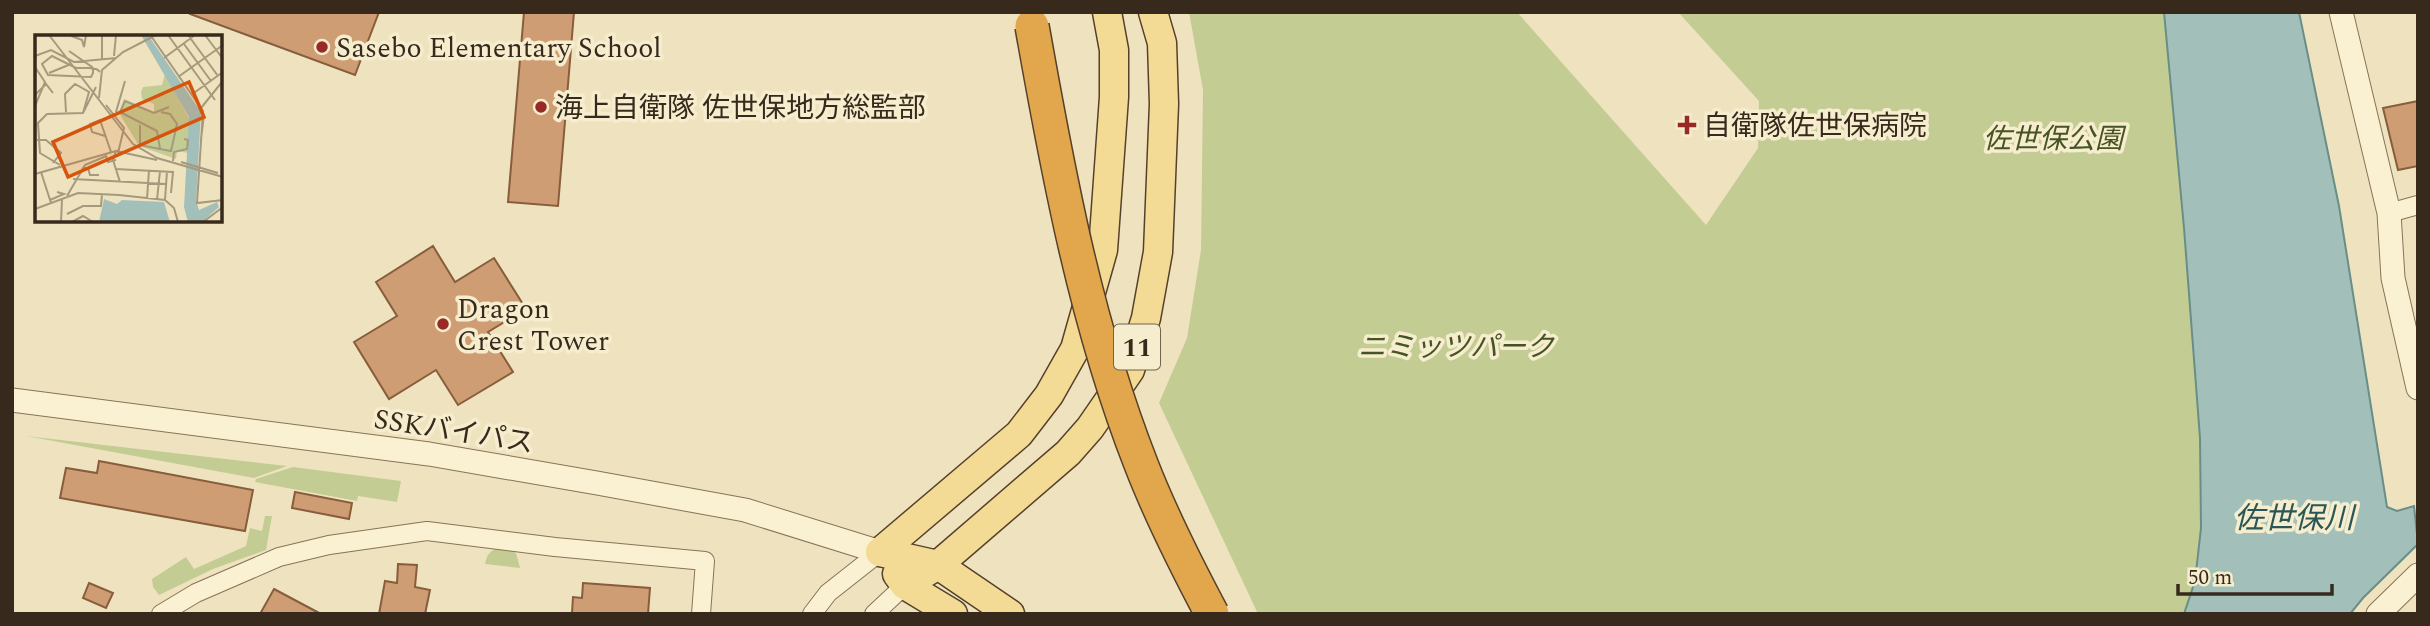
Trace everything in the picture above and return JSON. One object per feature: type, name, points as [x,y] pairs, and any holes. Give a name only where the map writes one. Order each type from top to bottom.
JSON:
[{"type":"highway","points":[[1032,26],[1062,188],[1106,359],[1141,464],[1181,557],[1212,614]]},
{"type":"main road","name":"11","points":[[880,552],[1019,434],[1049,395],[1075,349],[1102,250],[1114,97],[1114,50],[1107,12]]},
{"type":"main road","name":"11","points":[[905,585],[938,565],[1068,453],[1090,428],[1130,370],[1146,318],[1158,252],[1164,104],[1162,43],[1153,12]]},
{"type":"main road","points":[[880,552],[938,565],[1010,614]]},
{"type":"main road","points":[[880,552],[905,585],[953,614]]},
{"type":"street","points":[[2341,12],[2389,213],[2393,278],[2418,388]]},
{"type":"street","points":[[2389,213],[2418,205]]},
{"type":"street","name":"SSKバイパス","points":[[12,400],[429,454],[584,480],[745,510],[880,552]]},
{"type":"street","points":[[161,614],[196,593],[279,557],[329,545],[427,530],[555,547],[705,561],[701,614]]},
{"type":"street","points":[[812,614],[828,593],[880,552]]},
{"type":"street","points":[[2378,614],[2418,575]]},
{"type":"street","points":[[874,614],[905,585]]},
{"type":"green space","name":"ニミッツパーク","points":[[1189,12],[1517,12],[1706,225],[1758,148],[1759,101],[1678,12],[2164,12],[2200,438],[2201,528],[2195,581],[2184,614],[1258,614],[1159,403],[1187,338],[1201,250],[1203,90]]},
{"type":"green space","points":[[26,436],[287,466],[254,478]]},
{"type":"green space","points":[[293,467],[401,481],[397,502],[358,496],[357,501],[255,482],[256,479]]},
{"type":"green space","points":[[265,516],[272,516],[266,550],[213,569],[159,595],[153,587],[152,579],[186,557],[194,569],[246,546],[250,528],[262,531]]},
{"type":"green space","points":[[498,548],[516,553],[520,568],[485,564],[492,550]]},
{"type":"water","name":"佐世保川","points":[[2164,12],[2299,12],[2339,206],[2387,507],[2397,511],[2414,506],[2418,544],[2350,614],[2184,614],[2195,581],[2201,528],[2200,438]]},
{"type":"building","name":"Sasebo Elementary School","points":[[379,12],[355,75],[190,14]]},
{"type":"building","name":"海上自衛隊 佐世保地方総監部","points":[[524,12],[574,12],[558,206],[508,202]]},
{"type":"building","points":[[2418,101],[2418,166],[2398,170],[2383,108]]},
{"type":"building","name":"Dragon Crest Tower","points":[[433,246],[455,282],[494,258],[526,309],[488,332],[513,372],[458,405],[436,370],[389,399],[354,342],[397,316],[376,282]]},
{"type":"building","points":[[99,461],[253,490],[245,531],[60,498],[66,468],[97,473]]},
{"type":"building","points":[[295,492],[352,503],[349,519],[292,508]]},
{"type":"building","points":[[398,564],[417,565],[415,587],[430,590],[425,614],[379,614],[385,581],[397,583]]},
{"type":"building","points":[[89,583],[113,593],[106,608],[83,598]]},
{"type":"building","points":[[583,583],[650,588],[648,614],[572,613],[573,597],[582,598]]},
{"type":"building","points":[[274,589],[321,614],[260,614]]},
{"type":"place","name":"Sasebo Elementary School","points":[[322,47]]},
{"type":"place","name":"海上自衛隊 佐世保地方総監部","points":[[541,107]]},
{"type":"place","name":"自衛隊佐世保病院","points":[[1687,125]]},
{"type":"place","name":"Dragon Crest Tower","points":[[443,324]]},
{"type":"park label","name":"佐世保公園","points":[[2053,138]]}]
